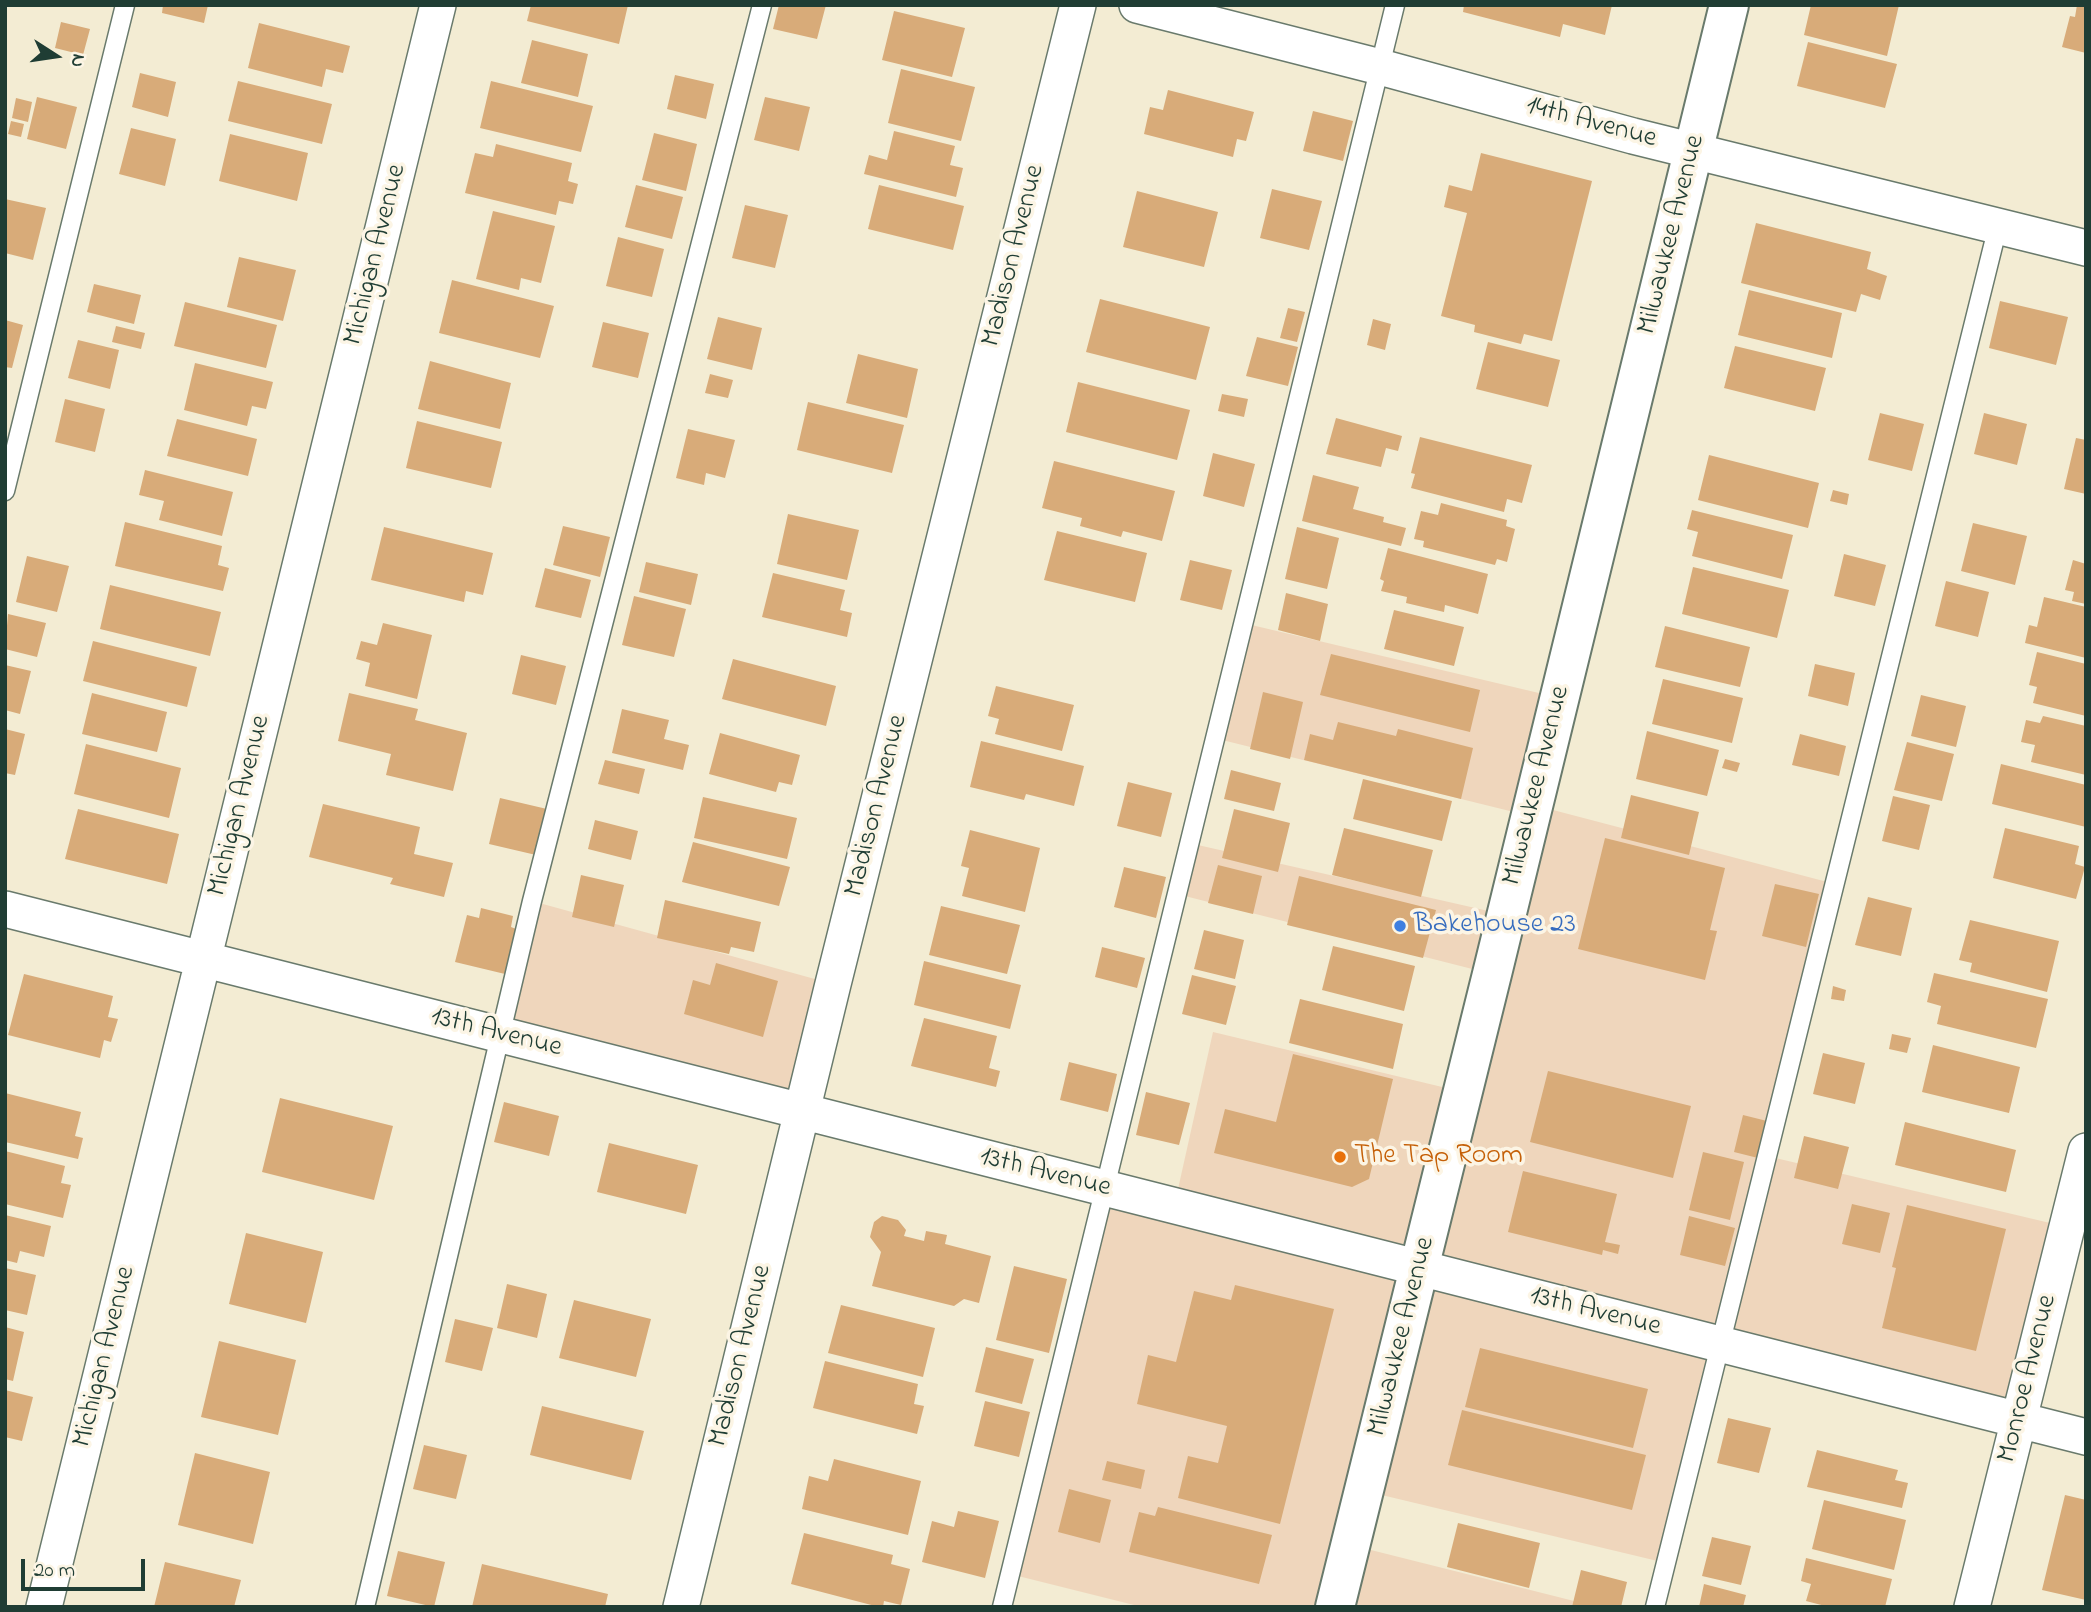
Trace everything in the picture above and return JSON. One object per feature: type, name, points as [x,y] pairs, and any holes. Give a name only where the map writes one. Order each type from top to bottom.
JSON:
[{"type":"street","name":"Michigan Avenue","points":[[44,1607],[438,5]]},
{"type":"street","name":"Madison Avenue","points":[[681,1607],[1078,5]]},
{"type":"street","name":"14th Avenue","points":[[1138,5],[1694,150],[2086,248]]},
{"type":"street","name":"Milwaukee Avenue","points":[[1335,1607],[1420,1270],[1728,5]]},
{"type":"street","name":"13th Avenue","points":[[5,909],[2086,1437]]},
{"type":"street","name":"Monroe Avenue","points":[[1972,1607],[2086,1151]]},
{"type":"lane","points":[[5,491],[125,5]]},
{"type":"lane","points":[[365,1607],[536,888],[762,5]]},
{"type":"lane","points":[[1002,1607],[1395,5]]},
{"type":"lane","points":[[1656,1607],[1998,226]]},
{"type":"shaded area","points":[[1243,623],[1560,698],[1534,805],[1835,884],[1767,1156],[2067,1227],[2019,1420],[1720,1345],[1666,1563],[1365,1491],[1351,1545],[1598,1607],[1142,1607],[1010,1574],[1104,1189],[1174,1207],[1213,1032],[1463,1092],[1492,974],[1177,894],[1189,843],[1506,915],[1530,816],[1214,738]]},
{"type":"shaded area","points":[[532,901],[833,984],[802,1112],[500,1035]]},
{"type":"building","points":[[163,5],[208,5],[204,23],[162,13]]},
{"type":"building","points":[[531,5],[628,5],[619,44],[527,21]]},
{"type":"building","points":[[779,5],[826,5],[817,39],[773,29]]},
{"type":"building","points":[[1464,5],[1612,5],[1605,35],[1563,24],[1560,37],[1463,12]]},
{"type":"building","points":[[1811,5],[1899,5],[1887,56],[1804,35]]},
{"type":"building","points":[[2077,5],[2086,5],[2086,53],[2062,47],[2070,16],[2075,17]]},
{"type":"building","points":[[894,11],[965,28],[952,77],[882,60]]},
{"type":"building","points":[[61,22],[90,29],[83,55],[55,48]]},
{"type":"building","points":[[259,23],[350,46],[343,73],[326,69],[322,87],[248,68]]},
{"type":"building","points":[[532,40],[588,54],[578,97],[521,83]]},
{"type":"building","points":[[1808,42],[1897,64],[1885,108],[1797,86]]},
{"type":"building","points":[[901,69],[975,87],[961,141],[888,123]]},
{"type":"building","points":[[140,73],[176,82],[168,117],[132,107]]},
{"type":"building","points":[[675,75],[714,84],[706,119],[667,109]]},
{"type":"building","points":[[238,81],[332,104],[322,144],[228,121]]},
{"type":"building","points":[[491,81],[593,106],[581,152],[480,128]]},
{"type":"building","points":[[1168,90],[1254,112],[1246,141],[1237,139],[1233,157],[1144,134],[1150,107],[1163,110]]},
{"type":"building","points":[[37,97],[77,107],[66,149],[27,139]]},
{"type":"building","points":[[765,97],[810,107],[799,151],[754,140]]},
{"type":"building","points":[[16,98],[32,102],[28,122],[12,118]]},
{"type":"building","points":[[1313,111],[1353,121],[1343,161],[1303,151]]},
{"type":"building","points":[[11,121],[24,124],[21,137],[8,134]]},
{"type":"building","points":[[131,128],[176,139],[165,186],[119,174]]},
{"type":"building","points":[[894,131],[955,146],[950,165],[963,168],[956,197],[864,174],[869,155],[887,160]]},
{"type":"building","points":[[654,133],[697,144],[686,191],[642,180]]},
{"type":"building","points":[[230,134],[308,153],[297,201],[219,181]]},
{"type":"building","points":[[496,144],[572,163],[568,181],[578,184],[573,204],[559,201],[556,215],[465,193],[475,153],[493,157]]},
{"type":"building","points":[[1481,153],[1592,181],[1552,341],[1524,334],[1521,344],[1474,332],[1475,325],[1441,316],[1467,213],[1444,207],[1449,185],[1472,191]]},
{"type":"building","points":[[636,185],[683,197],[672,239],[625,227]]},
{"type":"building","points":[[879,185],[964,206],[953,250],[868,229]]},
{"type":"building","points":[[1272,189],[1322,201],[1309,250],[1260,238]]},
{"type":"building","points":[[1137,191],[1218,212],[1204,267],[1123,247]]},
{"type":"building","points":[[5,199],[46,208],[33,260],[5,253]]},
{"type":"building","points":[[745,205],[788,215],[775,268],[732,258]]},
{"type":"building","points":[[493,211],[555,226],[541,283],[521,278],[519,290],[476,279]]},
{"type":"building","points":[[1756,223],[1871,252],[1867,269],[1887,276],[1880,300],[1861,294],[1856,312],[1741,283]]},
{"type":"building","points":[[618,237],[664,249],[652,297],[606,286]]},
{"type":"building","points":[[239,257],[296,270],[283,321],[227,307]]},
{"type":"building","points":[[452,280],[554,306],[540,358],[439,333]]},
{"type":"building","points":[[94,284],[141,295],[134,324],[87,312]]},
{"type":"building","points":[[1749,290],[1842,313],[1832,358],[1738,335]]},
{"type":"building","points":[[1100,299],[1210,327],[1196,380],[1086,352]]},
{"type":"building","points":[[2000,301],[2068,317],[2056,365],[1989,348]]},
{"type":"building","points":[[185,302],[277,325],[266,368],[174,346]]},
{"type":"building","points":[[1288,308],[1305,312],[1297,342],[1280,338]]},
{"type":"building","points":[[718,317],[762,328],[752,370],[707,359]]},
{"type":"building","points":[[1373,319],[1391,324],[1385,350],[1367,345]]},
{"type":"building","points":[[5,320],[23,325],[12,368],[5,367]]},
{"type":"building","points":[[603,322],[649,333],[638,378],[592,367]]},
{"type":"building","points":[[116,326],[145,333],[141,349],[112,342]]},
{"type":"building","points":[[1257,337],[1298,347],[1288,386],[1246,376]]},
{"type":"building","points":[[78,340],[119,350],[110,389],[68,378]]},
{"type":"building","points":[[1488,342],[1560,360],[1548,407],[1476,389]]},
{"type":"building","points":[[1735,346],[1826,368],[1815,411],[1724,388]]},
{"type":"building","points":[[858,354],[918,369],[907,418],[846,403]]},
{"type":"building","points":[[430,361],[511,383],[500,429],[418,409]]},
{"type":"building","points":[[195,363],[273,382],[266,409],[252,406],[247,426],[184,410]]},
{"type":"building","points":[[710,374],[733,380],[728,398],[705,393]]},
{"type":"building","points":[[1078,382],[1190,410],[1177,460],[1066,432]]},
{"type":"building","points":[[1222,394],[1248,399],[1244,417],[1218,411]]},
{"type":"building","points":[[65,399],[105,409],[95,452],[55,442]]},
{"type":"building","points":[[808,402],[904,425],[892,473],[797,450]]},
{"type":"building","points":[[1880,413],[1924,424],[1912,471],[1868,460]]},
{"type":"building","points":[[1984,413],[2027,424],[2017,465],[1974,454]]},
{"type":"building","points":[[1336,418],[1402,436],[1398,451],[1386,448],[1381,467],[1326,454]]},
{"type":"building","points":[[177,419],[257,439],[248,476],[167,456]]},
{"type":"building","points":[[417,421],[502,442],[491,488],[406,468]]},
{"type":"building","points":[[688,429],[735,440],[725,478],[706,473],[704,485],[676,478]]},
{"type":"building","points":[[1420,437],[1532,465],[1522,503],[1507,499],[1504,512],[1411,488],[1415,474],[1411,473]]},
{"type":"building","points":[[2076,438],[2086,440],[2086,494],[2064,489]]},
{"type":"building","points":[[1213,453],[1255,464],[1244,507],[1203,496]]},
{"type":"building","points":[[1709,455],[1819,483],[1808,528],[1698,500]]},
{"type":"building","points":[[1054,461],[1175,491],[1162,541],[1123,531],[1121,537],[1080,526],[1082,518],[1042,508]]},
{"type":"building","points":[[145,470],[233,492],[222,536],[159,520],[164,501],[139,495]]},
{"type":"building","points":[[1313,475],[1359,487],[1353,509],[1384,517],[1383,522],[1406,528],[1401,546],[1302,521]]},
{"type":"building","points":[[1833,490],[1849,494],[1847,505],[1830,501]]},
{"type":"building","points":[[1441,503],[1507,520],[1506,526],[1515,529],[1507,562],[1497,559],[1495,565],[1423,547],[1424,541],[1414,539],[1421,511],[1438,515]]},
{"type":"building","points":[[1692,510],[1793,535],[1782,579],[1692,556],[1698,532],[1687,529]]},
{"type":"building","points":[[788,514],[859,530],[847,580],[777,564]]},
{"type":"building","points":[[125,522],[222,546],[218,565],[229,568],[223,591],[115,566]]},
{"type":"building","points":[[1973,523],[2027,536],[2015,585],[1961,571]]},
{"type":"building","points":[[563,526],[610,537],[600,577],[553,565]]},
{"type":"building","points":[[384,527],[493,553],[483,595],[466,591],[464,602],[371,580]]},
{"type":"building","points":[[1297,527],[1339,538],[1327,589],[1285,579]]},
{"type":"building","points":[[1057,531],[1147,553],[1135,602],[1044,580]]},
{"type":"building","points":[[1388,548],[1488,574],[1478,614],[1445,605],[1444,612],[1406,603],[1407,597],[1381,591],[1384,581],[1380,579]]},
{"type":"building","points":[[1844,554],[1886,565],[1875,606],[1834,596]]},
{"type":"building","points":[[27,556],[69,566],[57,612],[16,602]]},
{"type":"building","points":[[1190,560],[1232,570],[1222,610],[1180,600]]},
{"type":"building","points":[[2073,560],[2086,564],[2086,604],[2072,601],[2074,592],[2065,590]]},
{"type":"building","points":[[646,562],[698,574],[691,605],[639,592]]},
{"type":"building","points":[[1693,567],[1789,590],[1777,638],[1682,614]]},
{"type":"building","points":[[545,568],[591,580],[581,618],[535,607]]},
{"type":"building","points":[[773,573],[845,590],[840,610],[852,613],[847,637],[762,617]]},
{"type":"building","points":[[1946,581],[1989,592],[1978,637],[1935,626]]},
{"type":"building","points":[[110,585],[221,612],[210,656],[100,629]]},
{"type":"building","points":[[1286,593],[1328,604],[1320,641],[1278,630]]},
{"type":"building","points":[[634,596],[686,609],[674,657],[622,645]]},
{"type":"building","points":[[2044,597],[2086,607],[2086,658],[2025,643],[2029,625],[2037,627]]},
{"type":"building","points":[[1394,610],[1464,627],[1454,666],[1384,649]]},
{"type":"building","points":[[8,614],[46,623],[37,657],[5,649]]},
{"type":"building","points":[[383,623],[432,635],[417,699],[365,686],[370,663],[356,659],[361,641],[377,645]]},
{"type":"building","points":[[1665,626],[1750,647],[1740,687],[1655,667]]},
{"type":"building","points":[[93,641],[197,667],[187,707],[83,681]]},
{"type":"building","points":[[2037,652],[2086,664],[2086,716],[2033,703],[2037,687],[2029,685]]},
{"type":"building","points":[[1331,654],[1480,690],[1470,732],[1320,695]]},
{"type":"building","points":[[521,655],[566,666],[556,705],[512,694]]},
{"type":"building","points":[[733,659],[836,686],[826,726],[722,699]]},
{"type":"building","points":[[1815,664],[1855,673],[1848,706],[1808,696]]},
{"type":"building","points":[[5,665],[31,671],[20,714],[5,710]]},
{"type":"building","points":[[1663,679],[1743,698],[1732,743],[1652,724]]},
{"type":"building","points":[[996,686],[1074,705],[1062,751],[995,734],[999,719],[988,716]]},
{"type":"building","points":[[1263,692],[1303,702],[1290,759],[1250,749]]},
{"type":"building","points":[[92,693],[167,712],[157,752],[82,734]]},
{"type":"building","points":[[349,693],[418,709],[415,720],[467,733],[453,791],[386,775],[391,754],[338,741]]},
{"type":"building","points":[[1921,695],[1966,706],[1956,747],[1911,736]]},
{"type":"building","points":[[622,709],[669,720],[664,739],[689,745],[683,770],[612,753]]},
{"type":"building","points":[[2043,716],[2086,726],[2086,775],[2031,762],[2035,745],[2021,742],[2026,720],[2040,723]]},
{"type":"building","points":[[1338,722],[1396,736],[1398,729],[1473,748],[1461,799],[1304,760],[1310,734],[1333,740]]},
{"type":"building","points":[[5,729],[25,734],[15,775],[5,773]]},
{"type":"building","points":[[1647,731],[1719,750],[1707,796],[1636,779]]},
{"type":"building","points":[[720,733],[800,755],[792,785],[779,782],[776,792],[709,774]]},
{"type":"building","points":[[1800,734],[1846,746],[1839,776],[1792,765]]},
{"type":"building","points":[[981,741],[1084,766],[1074,806],[1026,794],[1024,800],[970,787]]},
{"type":"building","points":[[1907,742],[1954,754],[1942,801],[1894,790]]},
{"type":"building","points":[[86,744],[181,768],[169,818],[74,794]]},
{"type":"building","points":[[1725,759],[1740,763],[1737,772],[1722,768]]},
{"type":"building","points":[[605,760],[645,769],[639,794],[598,784]]},
{"type":"building","points":[[2001,764],[2086,785],[2086,827],[1992,804]]},
{"type":"building","points":[[1231,770],[1281,783],[1274,811],[1224,799]]},
{"type":"building","points":[[1363,779],[1452,801],[1442,841],[1353,819]]},
{"type":"building","points":[[1128,782],[1172,793],[1161,837],[1117,826]]},
{"type":"building","points":[[1631,795],[1699,812],[1689,855],[1621,838]]},
{"type":"building","points":[[1893,796],[1930,805],[1919,850],[1882,841]]},
{"type":"building","points":[[703,797],[797,818],[787,859],[694,838]]},
{"type":"building","points":[[500,798],[547,809],[536,855],[489,844]]},
{"type":"building","points":[[323,804],[420,827],[414,854],[453,863],[444,897],[390,884],[393,878],[309,857]]},
{"type":"building","points":[[78,809],[179,834],[167,884],[65,859]]},
{"type":"building","points":[[1234,809],[1290,823],[1278,872],[1222,858]]},
{"type":"building","points":[[595,820],[638,831],[631,860],[588,849]]},
{"type":"building","points":[[1344,828],[1433,850],[1421,897],[1332,875]]},
{"type":"building","points":[[2005,828],[2079,846],[2075,864],[2085,867],[2076,899],[1993,878]]},
{"type":"building","points":[[970,830],[1040,848],[1025,912],[962,896],[969,868],[961,866]]},
{"type":"building","points":[[1605,838],[1725,868],[1710,930],[1717,931],[1705,980],[1578,949]]},
{"type":"building","points":[[693,842],[790,867],[779,906],[682,882]]},
{"type":"building","points":[[1218,865],[1262,876],[1253,914],[1208,903]]},
{"type":"building","points":[[1124,867],[1166,877],[1156,918],[1114,907]]},
{"type":"building","points":[[581,875],[624,885],[614,927],[572,917]]},
{"type":"building","points":[[1299,876],[1436,910],[1423,958],[1287,925]]},
{"type":"building","points":[[1775,884],[1819,894],[1806,947],[1762,936]]},
{"type":"building","points":[[1868,897],[1912,908],[1901,956],[1855,945]]},
{"type":"building","points":[[665,900],[761,922],[754,952],[731,947],[729,954],[657,938]]},
{"type":"building","points":[[941,906],[1020,925],[1007,974],[929,955]]},
{"type":"building","points":[[481,908],[513,916],[511,927],[516,929],[505,974],[455,962],[467,915],[479,918]]},
{"type":"building","points":[[1970,920],[2059,941],[2047,992],[1970,972],[1972,963],[1959,960]]},
{"type":"building","points":[[1204,930],[1244,940],[1235,979],[1194,969]]},
{"type":"building","points":[[1333,946],[1415,966],[1404,1011],[1322,990]]},
{"type":"building","points":[[1102,947],[1145,958],[1137,988],[1095,977]]},
{"type":"building","points":[[924,961],[1021,985],[1010,1029],[914,1005]]},
{"type":"building","points":[[716,963],[778,981],[763,1037],[684,1014],[693,980],[710,985]]},
{"type":"building","points":[[1934,973],[2048,999],[2036,1048],[1937,1024],[1941,1006],[1927,1002]]},
{"type":"building","points":[[24,974],[113,996],[108,1017],[118,1019],[111,1042],[104,1040],[100,1058],[8,1035]]},
{"type":"building","points":[[1192,975],[1236,986],[1226,1025],[1182,1014]]},
{"type":"building","points":[[1833,986],[1846,990],[1844,1001],[1831,999]]},
{"type":"building","points":[[1300,999],[1403,1024],[1393,1069],[1289,1043]]},
{"type":"building","points":[[924,1018],[997,1036],[989,1068],[1000,1071],[996,1087],[911,1066]]},
{"type":"building","points":[[1892,1034],[1911,1038],[1907,1053],[1889,1049]]},
{"type":"building","points":[[1933,1045],[2020,1067],[2009,1113],[1922,1092]]},
{"type":"building","points":[[1823,1053],[1865,1063],[1855,1104],[1813,1094]]},
{"type":"building","points":[[1293,1054],[1393,1079],[1369,1179],[1352,1187],[1214,1153],[1225,1109],[1276,1122]]},
{"type":"building","points":[[1069,1062],[1117,1074],[1108,1112],[1060,1100]]},
{"type":"building","points":[[1548,1071],[1691,1106],[1673,1178],[1530,1142]]},
{"type":"building","points":[[1146,1092],[1190,1103],[1179,1145],[1136,1135]]},
{"type":"building","points":[[5,1093],[81,1112],[75,1136],[83,1138],[78,1159],[5,1142]]},
{"type":"building","points":[[280,1098],[393,1126],[374,1200],[262,1172]]},
{"type":"building","points":[[504,1102],[559,1116],[549,1156],[494,1142]]},
{"type":"building","points":[[1743,1115],[1767,1121],[1758,1158],[1734,1152]]},
{"type":"building","points":[[1905,1122],[2016,1150],[2006,1192],[1895,1165]]},
{"type":"building","points":[[1804,1136],[1849,1147],[1838,1189],[1794,1178]]},
{"type":"building","points":[[609,1143],[698,1165],[686,1214],[597,1192]]},
{"type":"building","points":[[5,1151],[65,1166],[61,1183],[71,1185],[63,1218],[5,1204]]},
{"type":"building","points":[[1703,1152],[1744,1162],[1730,1220],[1689,1210]]},
{"type":"building","points":[[1523,1171],[1617,1194],[1605,1242],[1620,1245],[1618,1254],[1603,1250],[1602,1255],[1508,1232]]},
{"type":"building","points":[[1852,1204],[1890,1213],[1880,1253],[1842,1244]]},
{"type":"building","points":[[1907,1205],[2006,1229],[1976,1351],[1882,1328],[1896,1268],[1892,1267]]},
{"type":"building","points":[[5,1215],[51,1226],[44,1257],[20,1251],[17,1263],[5,1260]]},
{"type":"building","points":[[882,1216],[898,1220],[906,1230],[904,1236],[924,1241],[926,1231],[947,1235],[945,1244],[991,1256],[979,1303],[964,1299],[954,1306],[872,1286],[881,1252],[870,1237],[874,1222]]},
{"type":"building","points":[[1689,1216],[1735,1228],[1725,1266],[1680,1255]]},
{"type":"building","points":[[246,1233],[323,1252],[306,1323],[229,1304]]},
{"type":"building","points":[[1014,1266],[1067,1279],[1049,1353],[996,1340]]},
{"type":"building","points":[[5,1268],[36,1275],[27,1315],[5,1310]]},
{"type":"building","points":[[507,1284],[547,1294],[537,1338],[497,1328]]},
{"type":"building","points":[[1235,1285],[1334,1309],[1280,1524],[1178,1498],[1188,1456],[1218,1463],[1227,1426],[1137,1404],[1148,1355],[1176,1362],[1194,1291],[1231,1300]]},
{"type":"building","points":[[574,1300],[651,1319],[636,1377],[559,1358]]},
{"type":"building","points":[[841,1305],[935,1328],[923,1377],[828,1353]]},
{"type":"building","points":[[455,1319],[493,1328],[482,1371],[445,1362]]},
{"type":"building","points":[[5,1327],[24,1332],[13,1381],[5,1379]]},
{"type":"building","points":[[219,1341],[296,1360],[278,1435],[201,1417]]},
{"type":"building","points":[[986,1347],[1034,1359],[1022,1404],[975,1392]]},
{"type":"building","points":[[1480,1348],[1648,1389],[1633,1448],[1465,1407]]},
{"type":"building","points":[[825,1361],[918,1384],[914,1404],[924,1406],[917,1434],[813,1408]]},
{"type":"building","points":[[5,1390],[33,1397],[22,1441],[5,1437]]},
{"type":"building","points":[[985,1401],[1030,1412],[1019,1457],[974,1446]]},
{"type":"building","points":[[542,1406],[644,1431],[631,1480],[530,1455]]},
{"type":"building","points":[[1462,1410],[1646,1455],[1632,1510],[1448,1465]]},
{"type":"building","points":[[1728,1418],[1771,1428],[1759,1473],[1717,1463]]},
{"type":"building","points":[[424,1445],[467,1455],[456,1499],[413,1489]]},
{"type":"building","points":[[1817,1450],[1898,1470],[1895,1480],[1908,1483],[1902,1508],[1807,1487]]},
{"type":"building","points":[[195,1453],[270,1472],[253,1544],[178,1525]]},
{"type":"building","points":[[834,1459],[921,1481],[908,1535],[802,1509],[809,1476],[828,1481]]},
{"type":"building","points":[[1107,1461],[1145,1470],[1141,1489],[1102,1480]]},
{"type":"building","points":[[1069,1489],[1111,1500],[1100,1543],[1058,1532]]},
{"type":"building","points":[[2065,1495],[2086,1500],[2086,1600],[2042,1590]]},
{"type":"building","points":[[1824,1500],[1906,1520],[1894,1570],[1812,1549]]},
{"type":"building","points":[[1158,1507],[1272,1535],[1259,1584],[1129,1552],[1139,1512],[1155,1516]]},
{"type":"building","points":[[958,1511],[999,1521],[985,1578],[922,1562],[932,1521],[954,1527]]},
{"type":"building","points":[[1458,1523],[1540,1543],[1529,1588],[1447,1567]]},
{"type":"building","points":[[804,1533],[893,1555],[891,1564],[910,1569],[901,1605],[884,1601],[883,1607],[879,1607],[791,1584]]},
{"type":"building","points":[[1712,1537],[1751,1546],[1741,1585],[1702,1576]]},
{"type":"building","points":[[398,1551],[445,1562],[434,1607],[387,1596]]},
{"type":"building","points":[[1806,1558],[1892,1579],[1885,1607],[1829,1607],[1806,1601],[1811,1584],[1801,1581]]},
{"type":"building","points":[[165,1562],[241,1580],[234,1607],[154,1607]]},
{"type":"building","points":[[482,1564],[608,1594],[605,1607],[472,1607]]},
{"type":"building","points":[[1581,1570],[1627,1582],[1621,1607],[1572,1607]]},
{"type":"building","points":[[1704,1584],[1746,1595],[1743,1607],[1699,1607]]},
{"type":"place","name":"Bakehouse 23","points":[[1400,926]]},
{"type":"place","name":"The Tap Room","points":[[1340,1157]]}]
